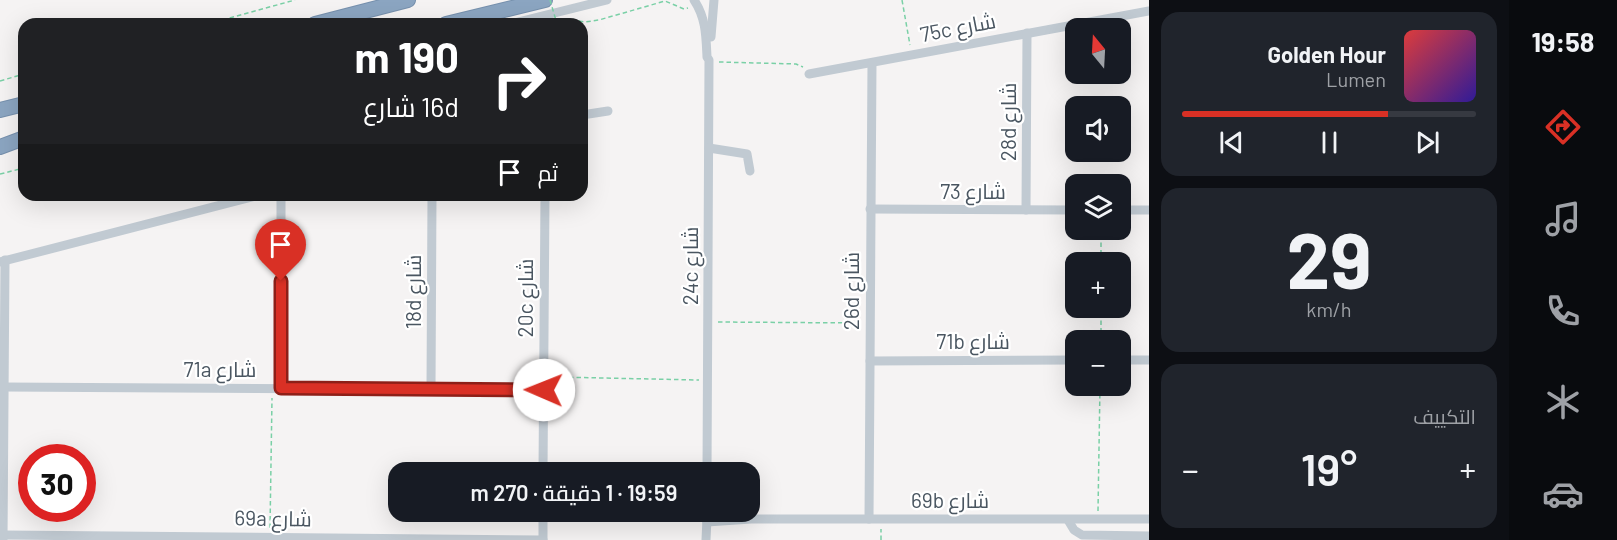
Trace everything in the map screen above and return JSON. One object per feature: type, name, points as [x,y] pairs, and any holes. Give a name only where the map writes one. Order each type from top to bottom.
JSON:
[{"type":"highway","points":[[336,18],[408,0]]},
{"type":"highway","points":[[471,18],[545,0]]},
{"type":"highway","points":[[0,110],[18,106]]},
{"type":"highway","points":[[0,138],[18,134]]},
{"type":"highway","points":[[0,147],[18,140]]},
{"type":"street","points":[[358,12],[385,0]]},
{"type":"street","points":[[534,18],[606,0]]},
{"type":"street","name":"24c شارع","points":[[694,0],[704,21],[709,61],[707,462]]},
{"type":"street","name":"24c شارع","points":[[709,61],[714,0]]},
{"type":"street","name":"75c شارع","points":[[810,74],[1149,11]]},
{"type":"street","name":"28d شارع","points":[[1026,210],[1027,33]]},
{"type":"street","name":"26d شارع","points":[[869,519],[872,63]]},
{"type":"street","points":[[588,114],[609,111]]},
{"type":"street","points":[[709,147],[747,154],[750,171]]},
{"type":"street","points":[[3,538],[3,261],[236,201]]},
{"type":"street","points":[[277,388],[281,201]]},
{"type":"street","name":"18d شارع","points":[[431,389],[432,201]]},
{"type":"street","name":"20c شارع","points":[[543,462],[545,201]]},
{"type":"street","name":"شارع 73","points":[[870,209],[1065,210]]},
{"type":"street","points":[[1131,210],[1149,210]]},
{"type":"street","name":"71b شارع","points":[[870,361],[1065,360]]},
{"type":"street","points":[[1131,360],[1149,360]]},
{"type":"street","name":"71a شارع","points":[[4,387],[544,390]]},
{"type":"street","name":"69b شارع","points":[[760,519],[1149,519]]},
{"type":"street","points":[[1068,520],[1074,530],[1082,535],[1149,536]]},
{"type":"street","points":[[543,522],[543,540]]},
{"type":"street","points":[[706,540],[707,522]]},
{"type":"street","name":"69a شارع","points":[[3,538],[269,537],[543,540]]},
{"type":"path","points":[[230,18],[295,0]]},
{"type":"path","points":[[550,0],[555,18]]},
{"type":"path","points":[[588,22],[665,1],[684,9],[694,0]]},
{"type":"path","points":[[902,0],[912,55]]},
{"type":"path","points":[[709,61],[796,64],[801,65],[810,74]]},
{"type":"path","points":[[0,81],[18,76]]},
{"type":"path","points":[[0,174],[18,170]]},
{"type":"path","points":[[708,322],[870,324]]},
{"type":"path","points":[[544,377],[707,380]]},
{"type":"path","points":[[269,537],[277,388]]},
{"type":"path","points":[[1098,519],[1100,396]]},
{"type":"path","points":[[881,540],[882,519]]},
{"type":"route","points":[[281,281],[281,388],[544,390]]}]
